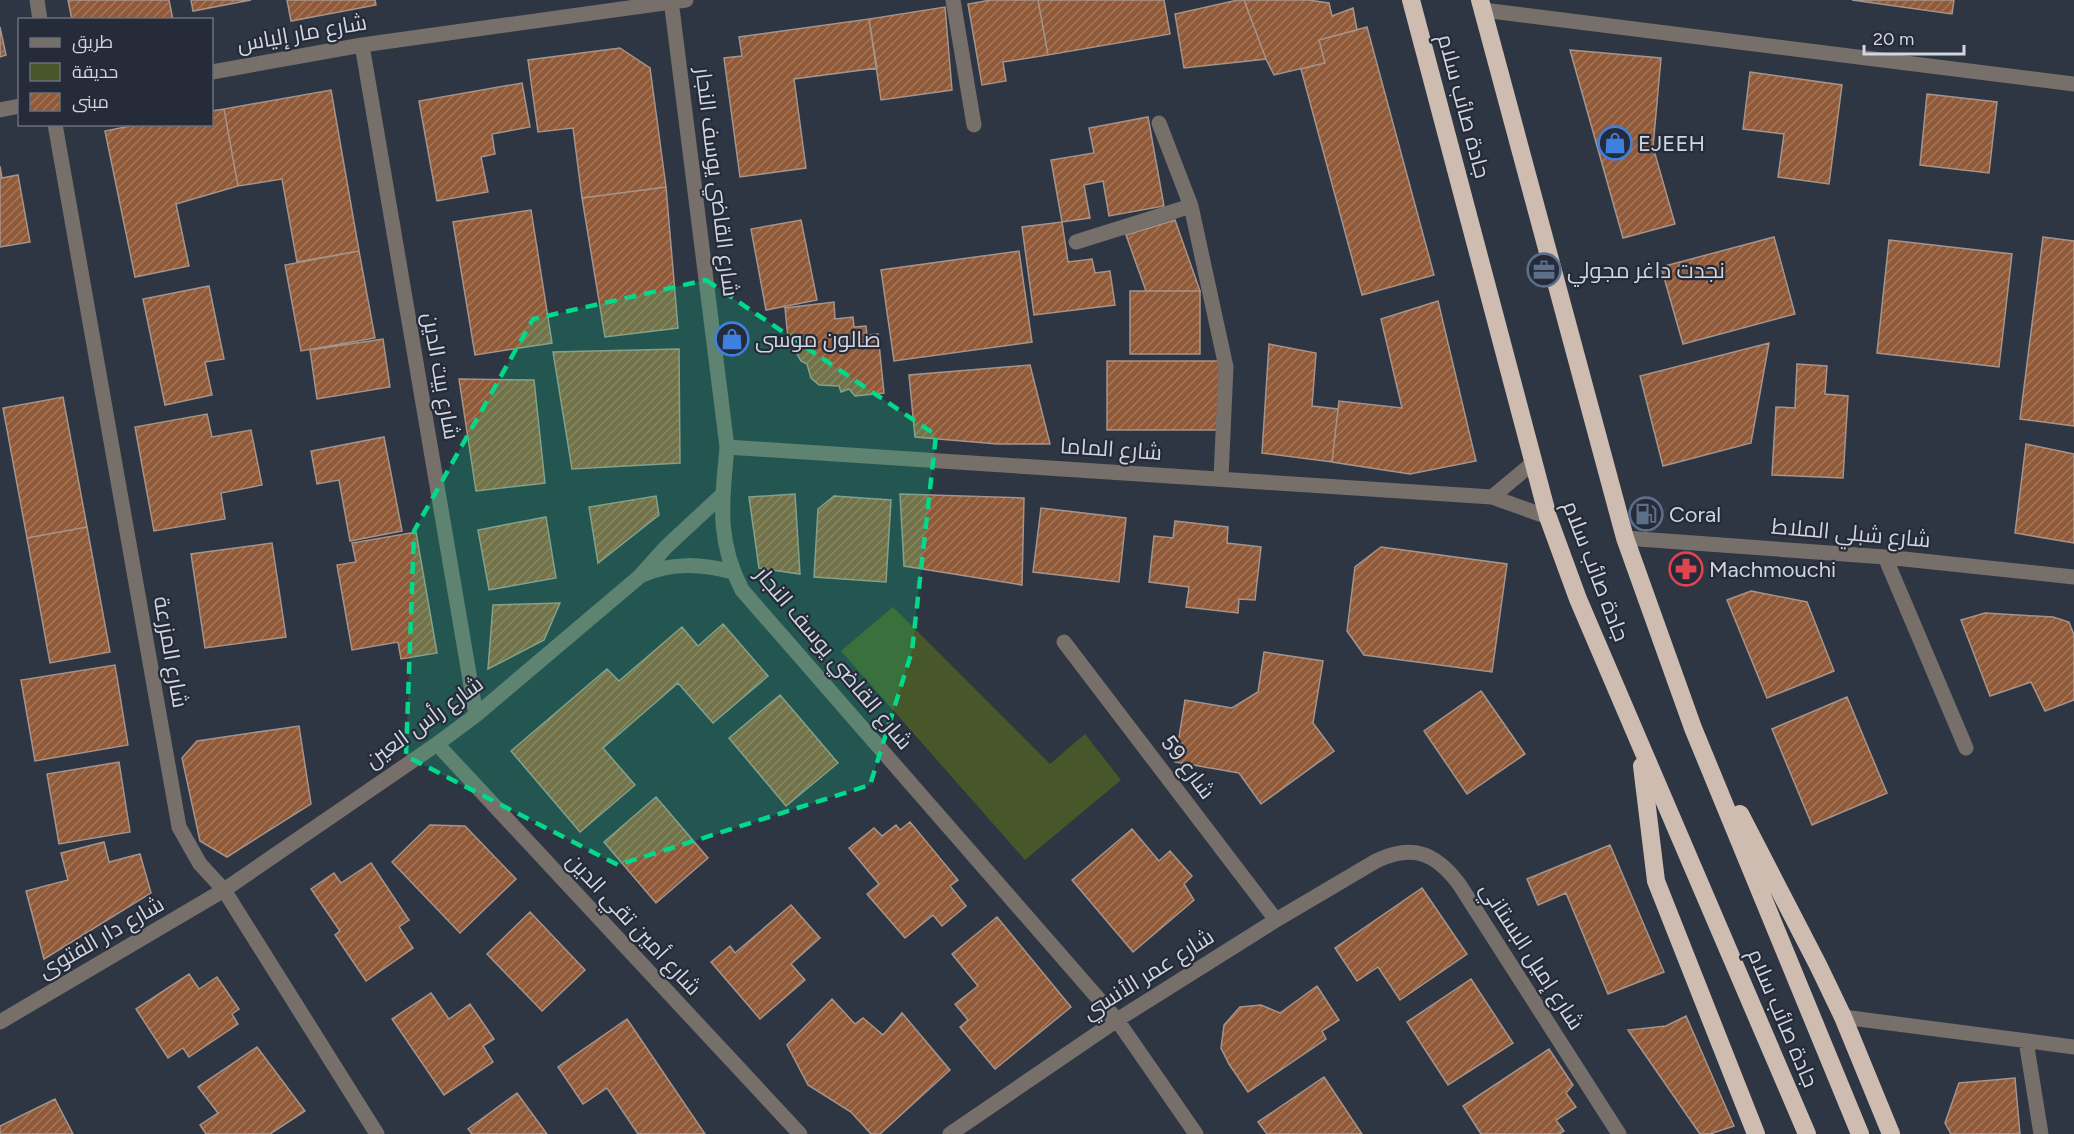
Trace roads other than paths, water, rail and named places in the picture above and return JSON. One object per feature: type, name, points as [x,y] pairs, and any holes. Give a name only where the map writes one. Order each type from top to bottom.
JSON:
[{"type":"highway","name":"جادة صائب سلام","points":[[1411,0],[1548,517],[1578,599],[1807,1134]]},
{"type":"highway","name":"جادة صائب سلام","points":[[1481,5],[1625,538],[1693,728],[1860,1134]]},
{"type":"highway","points":[[1693,728],[1780,890],[1843,1017],[1891,1134]]},
{"type":"highway","points":[[1639,744],[1656,881],[1756,1134]]},
{"type":"street","points":[[37,0],[40,18]]},
{"type":"street","points":[[953,0],[974,124]]},
{"type":"street","name":"شارع مار إلياس","points":[[213,72],[362,45],[676,1]]},
{"type":"street","name":"شارع القاضي يوسف النجار","points":[[676,1],[727,447],[722,521],[725,547],[733,573],[742,590],[1117,1020],[1196,1134]]},
{"type":"street","points":[[1481,5],[2074,84]]},
{"type":"street","name":"شارع بيت الدين","points":[[362,45],[476,715]]},
{"type":"street","points":[[0,110],[18,106]]},
{"type":"street","points":[[1159,123],[1191,206],[1227,367],[1221,478]]},
{"type":"street","name":"شارع المزرعة","points":[[56,126],[179,827],[200,864],[224,890],[377,1134]]},
{"type":"street","points":[[1076,242],[1191,206]]},
{"type":"street","name":"شارع الماما","points":[[727,447],[1492,497],[1548,517]]},
{"type":"street","points":[[1492,497],[1534,462]]},
{"type":"street","name":"شارع رأس العين","points":[[224,890],[476,715],[639,576],[666,547],[723,494]]},
{"type":"street","name":"شارع شبلي الملاط","points":[[1625,538],[1885,557],[2074,577]]},
{"type":"street","points":[[1885,557],[1966,748]]},
{"type":"street","name":"شارع رأس العين","points":[[639,576],[655,570],[688,565],[711,566],[733,573]]},
{"type":"street","name":"شارع 59","points":[[1064,642],[1276,920]]},
{"type":"street","name":"شارع أمين تقي الدين","points":[[437,744],[800,1134]]},
{"type":"street","name":"شارع إميل البستاني","points":[[1376,861],[1392,853],[1414,851],[1438,861],[1449,871],[1619,1134]]},
{"type":"street","name":"شارع عمر الأنسي","points":[[950,1134],[1117,1020],[1276,920],[1376,861]]},
{"type":"street","name":"شارع دار الفتوى","points":[[0,1022],[224,890]]},
{"type":"street","points":[[1843,1017],[2074,1047]]},
{"type":"street","points":[[2026,1041],[2041,1134]]},
{"type":"place","name":"EJEEH","points":[[1615,143]]},
{"type":"place","name":"نجدت داغر مجولي","points":[[1544,270]]},
{"type":"place","name":"صالون موسى","points":[[732,339]]},
{"type":"place","name":"Coral","points":[[1646,514]]},
{"type":"place","name":"Machmouchi","points":[[1686,569]]}]
